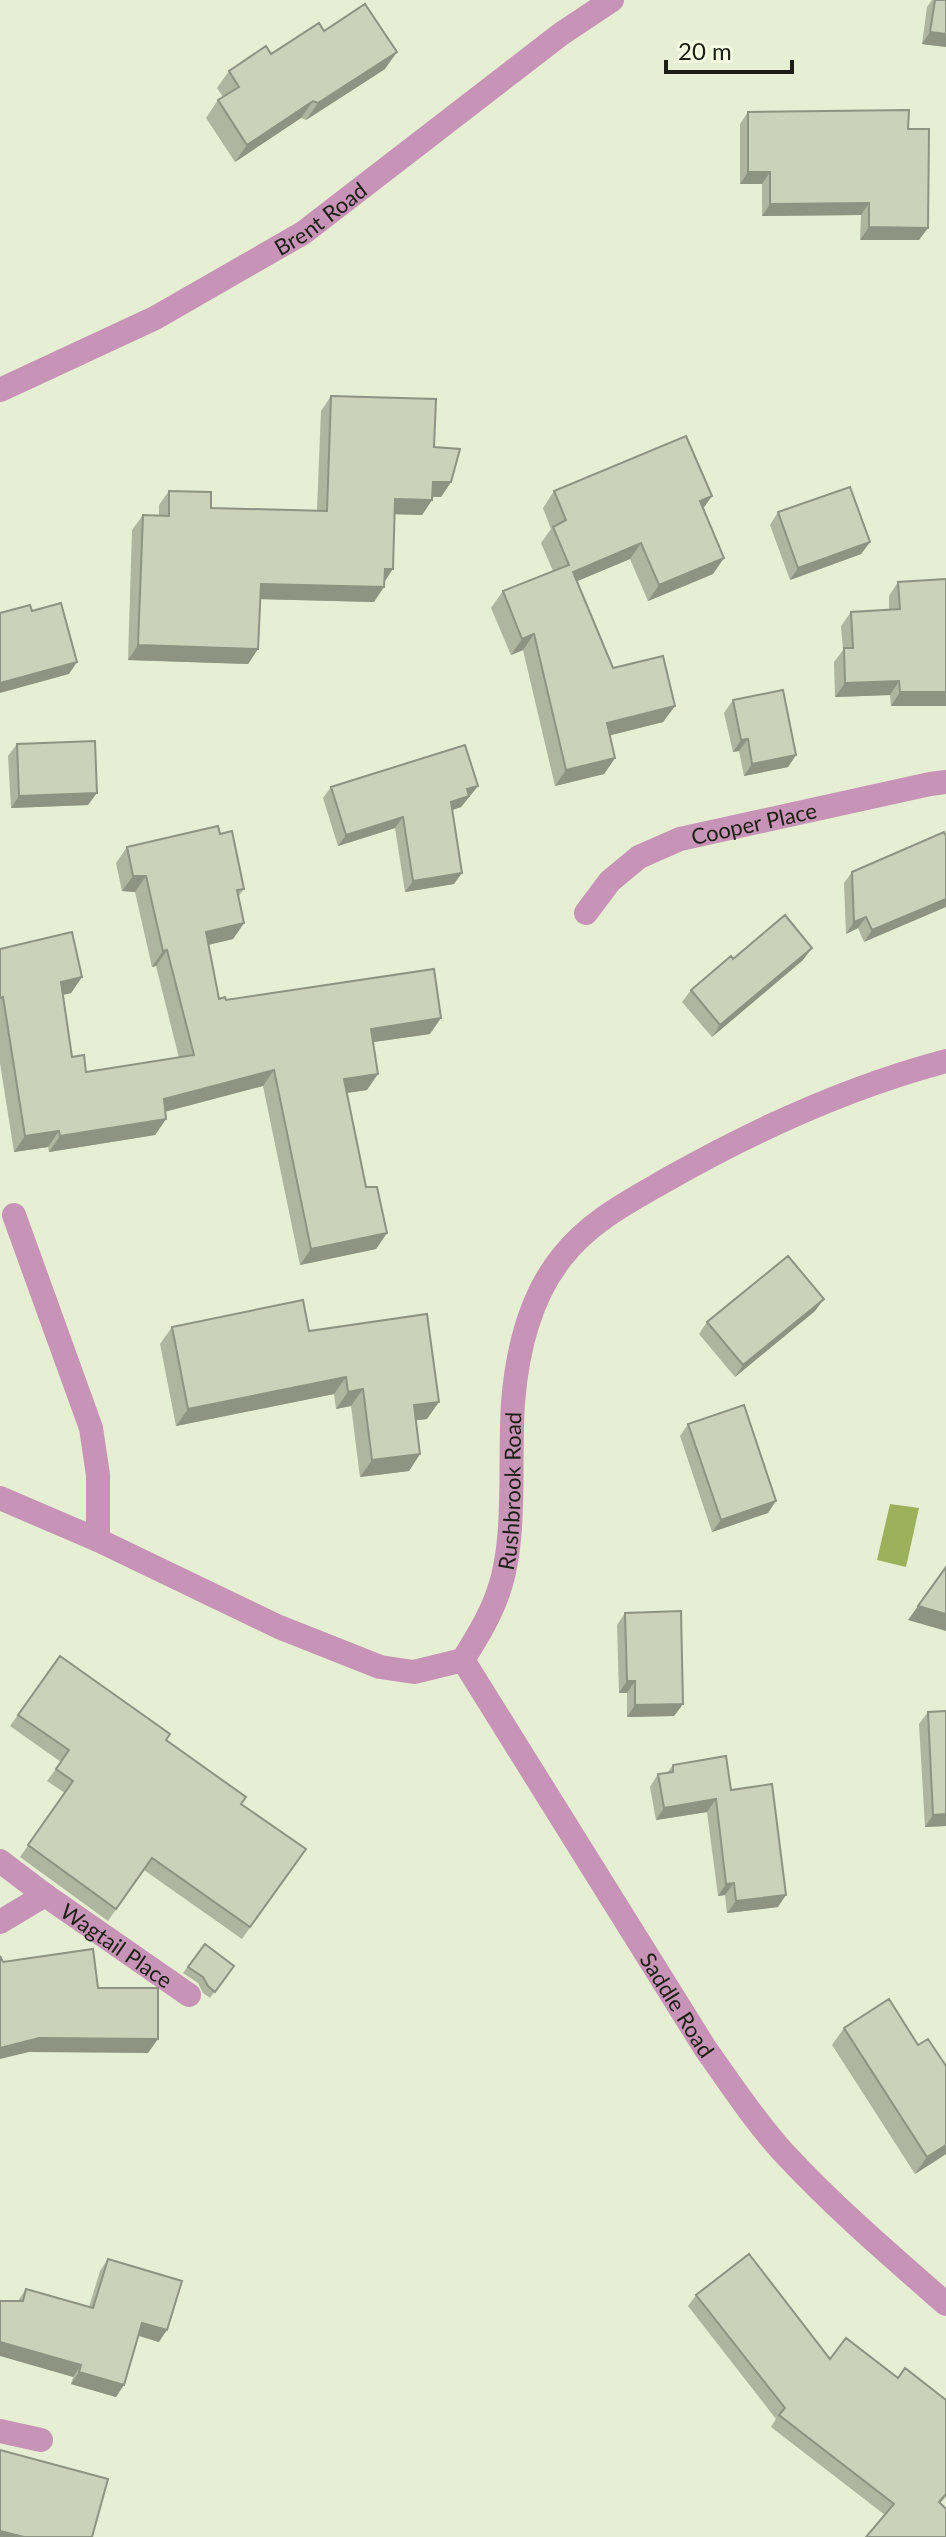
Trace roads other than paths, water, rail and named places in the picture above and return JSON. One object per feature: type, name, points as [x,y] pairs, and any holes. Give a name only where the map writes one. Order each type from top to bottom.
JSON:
[{"type":"street","name":"Brent Road","points":[[0,390],[155,318],[303,233],[561,34],[612,0]]},
{"type":"street","name":"Cooper Place","points":[[586,913],[610,881],[639,857],[680,839],[946,782]]},
{"type":"street","name":"Rushbrook Road","points":[[463,1660],[487,1621],[500,1588],[508,1545],[513,1402],[520,1352],[536,1295],[562,1256],[604,1216],[695,1163],[803,1109],[903,1072],[946,1061]]},
{"type":"street","points":[[14,1215],[91,1428],[98,1475],[98,1540]]},
{"type":"street","points":[[0,1498],[98,1540],[279,1627],[380,1667],[414,1672],[463,1660]]},
{"type":"street","name":"Saddle Road","points":[[463,1660],[705,2048],[745,2105],[782,2150],[859,2228],[946,2304]]},
{"type":"street","name":"Wagtail Place","points":[[0,1861],[189,1995]]},
{"type":"street","name":"Wagtail Place","points":[[0,1922],[45,1895]]},
{"type":"street","points":[[0,2431],[41,2440]]}]
